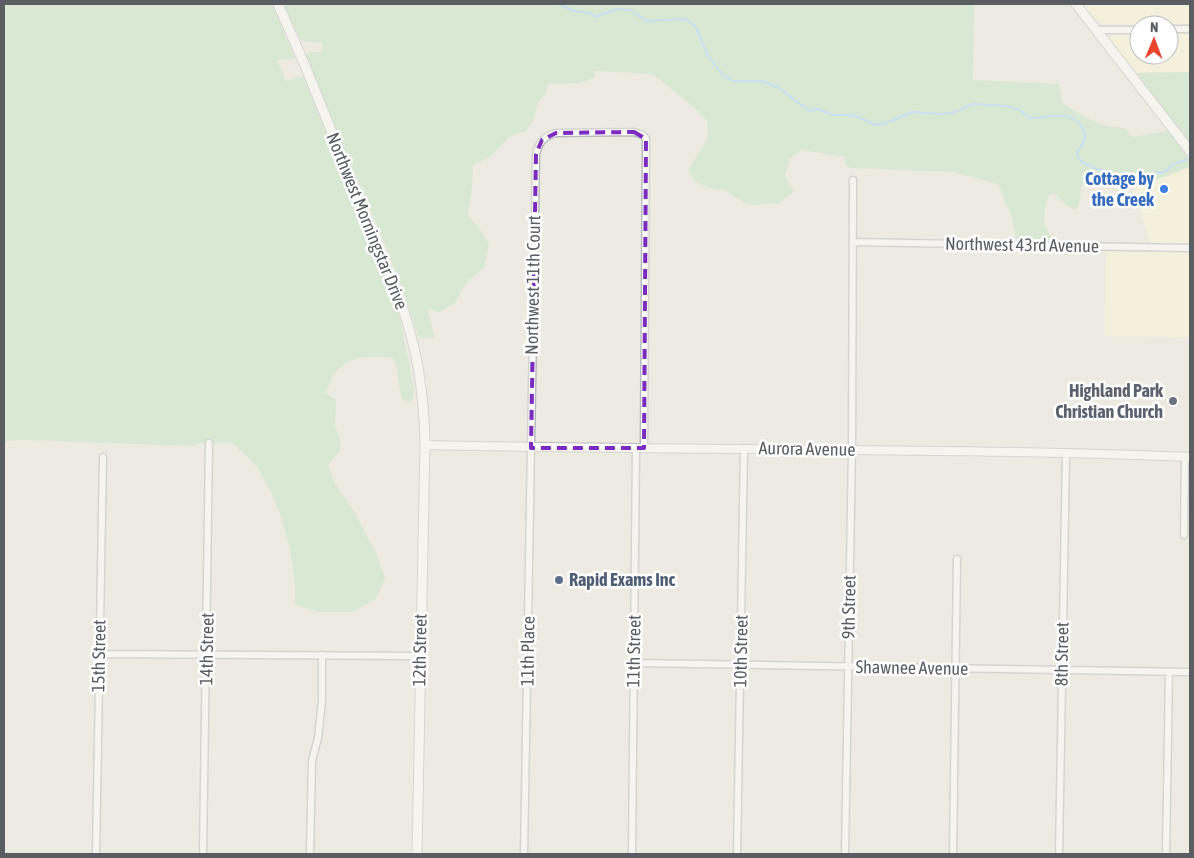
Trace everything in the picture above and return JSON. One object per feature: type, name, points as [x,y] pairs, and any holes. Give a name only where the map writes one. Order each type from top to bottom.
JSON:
[{"type":"main road","name":"Northwest Morningstar Drive","points":[[278,4],[305,66],[410,331],[419,372],[425,445]]},
{"type":"main road","points":[[1076,4],[1190,151]]},
{"type":"main road","name":"12th Street","points":[[417,854],[425,445]]},
{"type":"street","points":[[1095,30],[1129,30]]},
{"type":"street","name":"11th Street","points":[[556,133],[634,132],[644,135],[648,144],[634,663],[632,854]]},
{"type":"street","name":"Northwest 11th Court","points":[[531,448],[536,154],[538,145],[542,140],[547,135],[556,133]]},
{"type":"street","name":"9th Street","points":[[845,854],[852,449],[853,180]]},
{"type":"street","name":"Northwest 43rd Avenue","points":[[854,242],[1190,248]]},
{"type":"street","name":"14th Street","points":[[203,854],[210,443]]},
{"type":"street","name":"Aurora Avenue","points":[[425,445],[531,448],[852,449],[1188,457]]},
{"type":"street","name":"11th Place","points":[[524,854],[531,448]]},
{"type":"street","name":"10th Street","points":[[737,854],[744,448]]},
{"type":"street","name":"8th Street","points":[[1059,854],[1066,453]]},
{"type":"street","name":"15th Street","points":[[96,854],[103,457]]},
{"type":"street","points":[[1184,535],[1188,457]]},
{"type":"street","points":[[953,854],[958,559]]},
{"type":"street","points":[[99,654],[420,656]]},
{"type":"street","points":[[310,854],[312,760],[319,728],[322,701],[322,655]]},
{"type":"street","name":"Shawnee Avenue","points":[[634,663],[1190,672]]},
{"type":"street","points":[[1166,854],[1169,672]]},
{"type":"highlighted area","points":[[634,132],[646,139],[644,448],[531,448],[536,154],[542,140],[556,133]]},
{"type":"shaded area","points":[[1081,4],[1190,4],[1190,24],[1179,24],[1179,15],[1129,15],[1129,24],[1105,24],[1093,20]]},
{"type":"shaded area","points":[[1179,32],[1190,32],[1190,72],[1133,73],[1112,45],[1110,39],[1113,35],[1129,33],[1129,65],[1179,65]]},
{"type":"shaded area","points":[[1190,158],[1190,337],[1105,336],[1106,246],[1152,247],[1130,177]]},
{"type":"green space","points":[[4,4],[272,4],[295,59],[277,60],[286,81],[303,76],[400,318],[414,390],[412,402],[407,402],[401,398],[397,367],[393,358],[376,357],[355,359],[345,363],[333,377],[326,393],[336,400],[335,426],[341,443],[339,452],[328,465],[335,484],[354,511],[376,554],[385,578],[376,599],[351,612],[319,612],[295,605],[291,553],[275,500],[259,470],[232,443],[202,443],[192,446],[6,441],[4,457]]},
{"type":"green space","points":[[284,4],[976,4],[974,6],[973,80],[1059,84],[1062,103],[1096,122],[1106,126],[1126,129],[1133,137],[1168,131],[1190,160],[1190,167],[1137,184],[1085,179],[1076,210],[1067,206],[1054,193],[1049,195],[1044,220],[1051,239],[1016,239],[1012,217],[998,184],[953,172],[850,168],[846,165],[845,157],[801,150],[790,159],[785,176],[794,191],[780,203],[755,205],[744,203],[727,191],[709,188],[694,181],[688,170],[708,139],[707,121],[694,107],[652,74],[594,71],[596,76],[585,81],[547,84],[546,94],[538,102],[534,119],[526,131],[510,136],[490,157],[473,165],[468,215],[480,229],[489,244],[484,267],[465,284],[455,303],[440,312],[427,309],[435,338],[424,338],[418,336],[393,265],[307,56],[309,52],[322,52],[323,43],[301,41]]},
{"type":"green space","points":[[1190,72],[1190,143],[1133,73]]},
{"type":"waterway","points":[[559,4],[574,11],[591,13],[596,17],[616,9],[630,10],[646,21],[686,19],[696,27],[708,56],[724,76],[733,81],[762,81],[779,88],[809,111],[818,109],[833,115],[853,115],[876,125],[889,122],[912,112],[952,113],[973,104],[1006,106],[1018,109],[1030,118],[1065,116],[1077,121],[1085,134],[1077,155],[1080,160],[1089,166],[1104,171],[1126,177],[1140,177],[1165,172],[1174,164],[1187,159]]},
{"type":"place","name":"Cottage by the Creek","points":[[1164,189]]},
{"type":"place","name":"Highland Park Christian Church","points":[[1173,401]]},
{"type":"place","name":"Rapid Exams Inc","points":[[559,580]]}]
